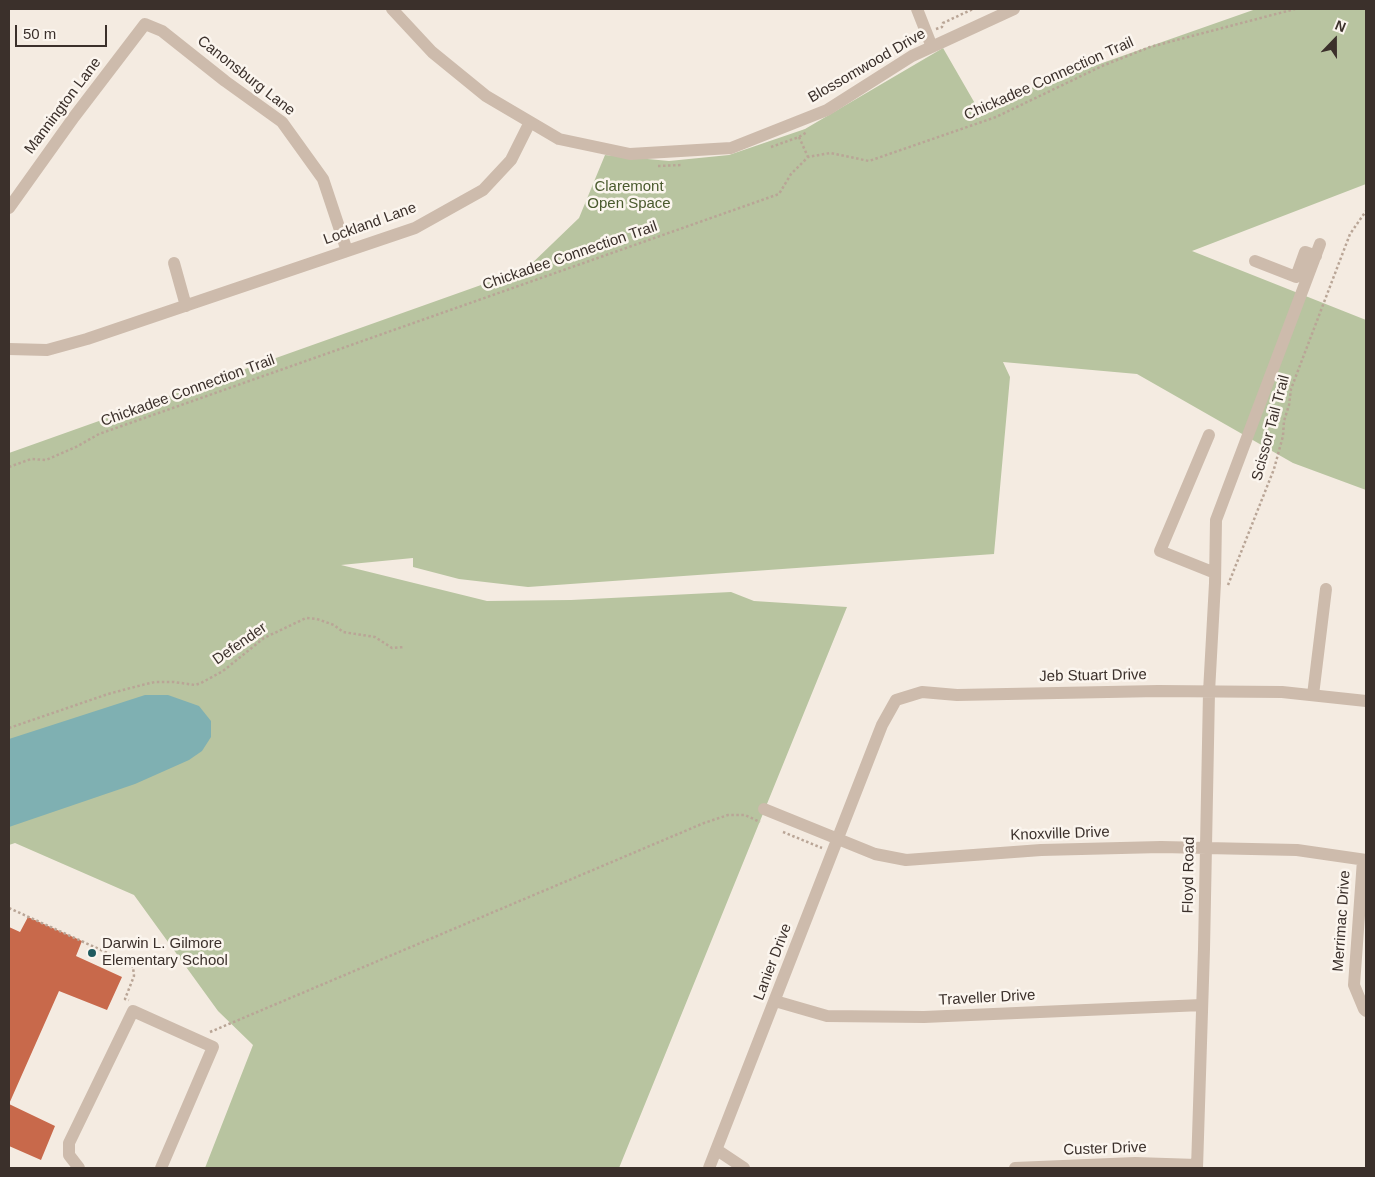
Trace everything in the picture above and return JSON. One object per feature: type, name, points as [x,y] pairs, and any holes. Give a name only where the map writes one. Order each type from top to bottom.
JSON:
[{"type":"street","name":"Blossomwood Drive","points":[[392,9],[432,52],[486,96],[559,139],[630,154],[731,148],[827,110],[912,56],[1014,9]]},
{"type":"street","points":[[917,9],[932,47]]},
{"type":"street","name":"Mannington Lane","points":[[9,208],[74,117],[145,24]]},
{"type":"street","name":"Canonsburg Lane","points":[[145,24],[162,31],[225,81],[282,122],[323,179],[347,251]]},
{"type":"street","name":"Lockland Lane","points":[[9,349],[47,350],[87,339],[415,228],[483,190],[511,160],[530,122]]},
{"type":"street","name":"Floyd Road","points":[[1197,1167],[1209,692],[1216,520],[1318,250],[1305,252],[1296,277],[1255,260]]},
{"type":"street","points":[[174,263],[186,306]]},
{"type":"street","points":[[1208,435],[1160,550],[1215,578]]},
{"type":"street","points":[[1313,696],[1326,589]]},
{"type":"street","name":"Jeb Stuart Drive","points":[[866,768],[882,725],[896,700],[922,692],[957,695],[1158,691],[1282,692],[1366,701]]},
{"type":"street","name":"Lanier Drive","points":[[709,1168],[866,768]]},
{"type":"street","name":"Knoxville Drive","points":[[764,809],[875,854],[906,860],[1041,850],[1161,847],[1297,850],[1365,860]]},
{"type":"street","name":"Merrimac Drive","points":[[1365,860],[1354,985],[1366,1011]]},
{"type":"street","name":"Traveller Drive","points":[[775,1001],[827,1016],[924,1017],[1202,1005]]},
{"type":"street","points":[[80,1168],[69,1155],[69,1143],[134,1007],[213,1047],[161,1168]]},
{"type":"street","points":[[717,1150],[744,1168]]},
{"type":"street","name":"Custer Drive","points":[[1015,1168],[1135,1162],[1197,1167]]},
{"type":"path","points":[[927,33],[973,9]]},
{"type":"path","name":"Chickadee Connection Trail","points":[[9,467],[31,460],[46,460],[76,447],[99,434],[779,194],[791,174],[808,157],[830,153],[869,161],[996,117],[1102,66],[1150,47],[1295,9]]},
{"type":"path","points":[[799,137],[808,157]]},
{"type":"path","name":"Scissor Tail Trail","points":[[1228,585],[1274,469],[1284,436],[1284,421],[1291,389],[1350,234],[1366,211]]},
{"type":"path","name":"Defender","points":[[9,728],[108,694],[155,682],[195,685],[201,683],[222,670],[264,638],[306,618],[317,619],[343,632],[375,637],[392,648],[404,647]]},
{"type":"path","points":[[209,1034],[704,823],[728,815],[744,815],[761,822]]},
{"type":"path","points":[[778,829],[833,852]]},
{"type":"path","points":[[9,908],[123,960],[133,967],[134,976],[125,999],[134,1007]]},
{"type":"green space","name":"Claremont Open Space","points":[[1256,9],[1366,9],[1366,184],[1192,251],[1366,320],[1366,490],[1293,463],[1137,374],[1003,362],[1010,377],[994,554],[528,587],[459,579],[413,567],[413,558],[341,565],[487,601],[571,600],[731,592],[754,601],[847,607],[619,1168],[205,1168],[253,1045],[218,1011],[134,895],[15,843],[9,845],[9,453],[526,269],[579,218],[605,155],[669,161],[729,155],[805,129],[943,48],[977,107]]},
{"type":"water","points":[[145,695],[168,695],[199,706],[211,721],[211,737],[202,751],[189,760],[135,784],[9,827],[9,739]]},
{"type":"building","points":[[28,917],[82,941],[76,956],[122,977],[107,1010],[59,991],[9,1104],[9,927],[20,932]]},
{"type":"building","points":[[9,1104],[55,1126],[41,1160],[9,1146]]},
{"type":"place","name":"Darwin L. Gilmore Elementary School","points":[[92,953]]}]
